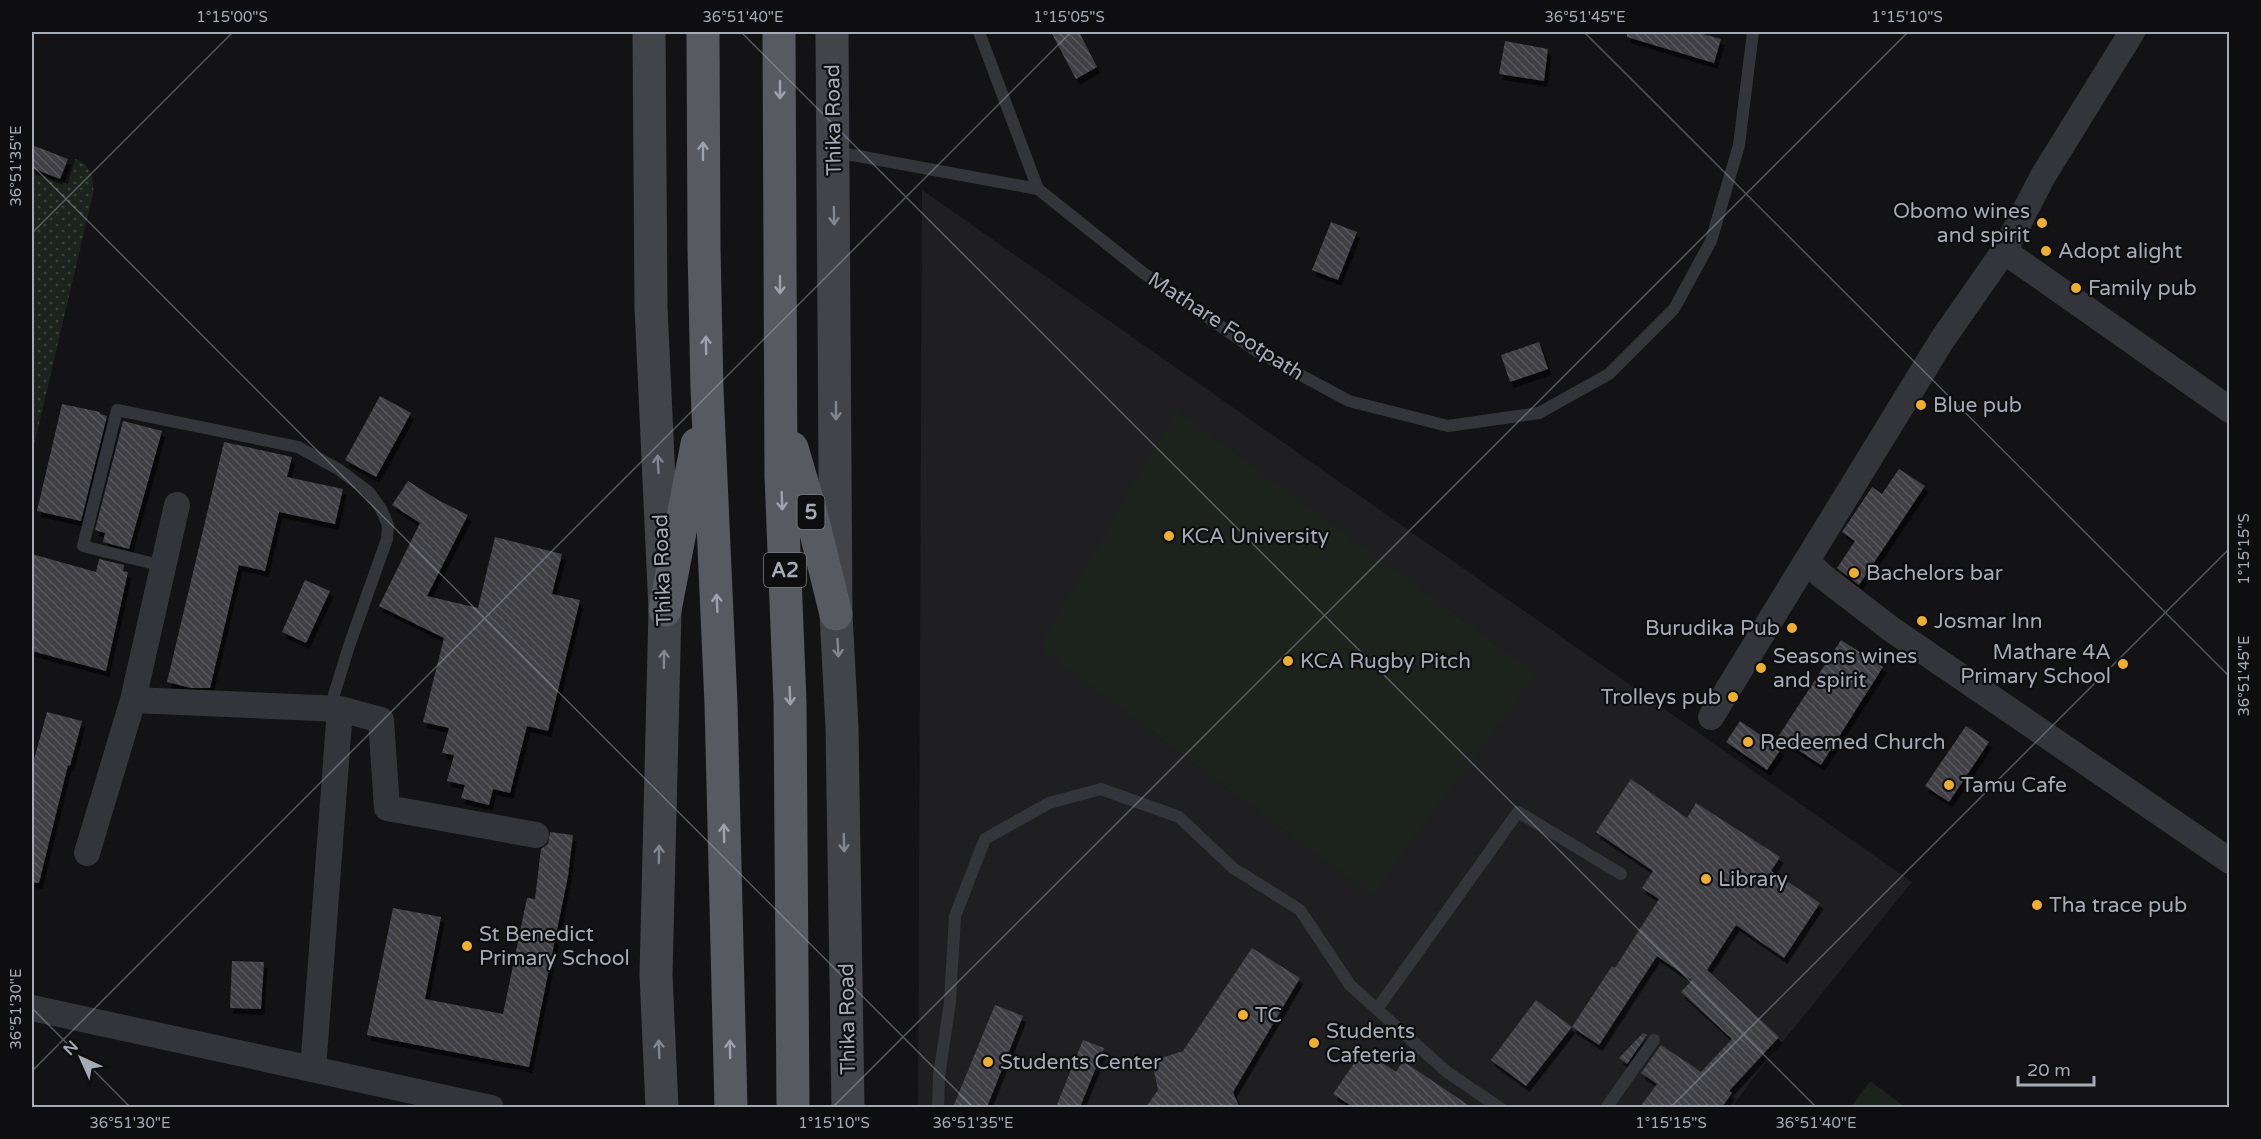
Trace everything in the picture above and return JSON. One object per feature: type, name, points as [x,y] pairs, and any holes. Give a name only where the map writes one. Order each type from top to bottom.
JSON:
[{"type":"highway","points":[[703,32],[707,389],[721,704],[731,1107]]},
{"type":"highway","name":"A2","points":[[779,32],[781,476],[790,702],[793,1107]]},
{"type":"highway","points":[[665,610],[707,389]]},
{"type":"highway","name":"5","points":[[781,412],[811,513],[836,614]]},
{"type":"main road","name":"Thika Road","points":[[649,32],[651,307],[665,610],[656,975],[662,1107]]},
{"type":"main road","name":"Thika Road","points":[[832,32],[836,614],[842,727],[848,1107]]},
{"type":"street","points":[[1711,717],[1942,340],[2004,251],[2043,176],[2132,32]]},
{"type":"street","points":[[2004,251],[2229,410]]},
{"type":"street","points":[[87,853],[133,700],[177,505]]},
{"type":"street","points":[[1808,562],[1821,575],[1891,629],[2229,861]]},
{"type":"street","points":[[133,700],[335,708],[381,720],[387,808],[536,835]]},
{"type":"street","points":[[313,1069],[335,708]]},
{"type":"street","points":[[32,1008],[313,1069],[421,1100],[491,1107]]},
{"type":"lane","points":[[979,32],[1038,189]]},
{"type":"lane","name":"Mathare Footpath","points":[[833,152],[1038,189],[1142,272],[1249,345],[1349,401],[1448,426],[1539,413],[1609,374],[1674,309],[1711,241],[1739,145],[1752,32]]},
{"type":"lane","points":[[163,566],[83,546],[117,410],[298,447],[338,469],[369,492],[381,509],[388,525],[387,539],[349,646],[335,708]]},
{"type":"lane","points":[[938,1107],[939,1076],[950,1002],[955,916],[985,839],[1049,803],[1101,789],[1179,816],[1233,868],[1300,910],[1350,985],[1447,1072],[1500,1107]]},
{"type":"lane","points":[[1377,1009],[1518,812],[1622,874]]},
{"type":"lane","points":[[1606,1107],[1654,1040]]},
{"type":"shaded area","points":[[75,159],[88,168],[93,182],[93,194],[32,454],[32,171],[68,184]]},
{"type":"shaded area","name":"KCA University","points":[[922,190],[1912,882],[1732,1107],[918,1108]]},
{"type":"shaded area","name":"KCA Rugby Pitch","points":[[1176,410],[1536,674],[1372,895],[1039,647]]},
{"type":"shaded area","points":[[1870,1081],[1905,1107],[1851,1107]]},
{"type":"building","points":[[1051,32],[1079,32],[1097,67],[1076,79]]},
{"type":"building","points":[[1627,32],[1695,32],[1721,39],[1714,63],[1627,37]]},
{"type":"building","points":[[1505,41],[1548,49],[1544,81],[1499,74]]},
{"type":"building","points":[[32,145],[68,159],[60,179],[32,168]]},
{"type":"building","points":[[1331,222],[1357,232],[1338,280],[1312,270]]},
{"type":"building","points":[[1539,342],[1548,369],[1510,382],[1501,355]]},
{"type":"building","points":[[380,396],[411,413],[376,477],[345,460]]},
{"type":"building","points":[[62,404],[100,412],[107,416],[81,521],[37,511]]},
{"type":"building","points":[[123,421],[162,431],[129,549],[103,542],[105,533],[95,530]]},
{"type":"building","points":[[224,442],[292,457],[287,477],[343,489],[335,524],[279,512],[265,571],[239,565],[210,688],[191,688],[167,682]]},
{"type":"building","points":[[1899,469],[1925,486],[1859,585],[1837,568],[1855,541],[1842,532],[1872,487],[1882,494]]},
{"type":"building","points":[[408,481],[468,515],[427,596],[478,608],[495,537],[562,554],[552,594],[580,600],[548,731],[527,726],[510,793],[493,789],[489,805],[461,798],[465,785],[447,781],[454,755],[442,753],[449,728],[423,722],[444,638],[379,606],[420,523],[392,505]]},
{"type":"building","points":[[32,554],[96,572],[99,559],[124,565],[123,571],[128,572],[106,671],[32,651]]},
{"type":"building","points":[[305,580],[330,591],[306,643],[282,632]]},
{"type":"building","points":[[1841,640],[1883,667],[1821,765],[1778,737]]},
{"type":"building","points":[[47,712],[82,721],[70,766],[68,765],[39,883],[32,882],[32,767]]},
{"type":"building","points":[[1740,721],[1781,749],[1767,770],[1726,742]]},
{"type":"building","points":[[1966,726],[1989,742],[1949,802],[1925,786]]},
{"type":"building","points":[[1631,779],[1687,818],[1696,803],[1780,857],[1771,871],[1820,903],[1784,958],[1736,925],[1707,970],[1779,1037],[1729,1091],[1732,1093],[1722,1107],[1640,1107],[1657,1084],[1641,1073],[1661,1045],[1701,1072],[1732,1039],[1681,992],[1692,980],[1657,956],[1599,1045],[1572,1027],[1612,966],[1615,968],[1659,899],[1642,888],[1653,871],[1596,832]]},
{"type":"building","points":[[550,832],[573,835],[568,876],[529,1067],[367,1035],[393,908],[441,917],[425,999],[503,1014],[527,898],[535,899],[541,849],[548,844]]},
{"type":"building","name":"TC","points":[[1252,948],[1300,978],[1233,1092],[1239,1107],[1146,1107],[1158,1090],[1152,1061],[1183,1051]]},
{"type":"building","points":[[232,961],[264,962],[261,1009],[230,1008]]},
{"type":"building","points":[[1536,1000],[1572,1027],[1526,1086],[1491,1060]]},
{"type":"building","name":"Students Center","points":[[995,1005],[1023,1016],[987,1107],[953,1107]]},
{"type":"building","points":[[1643,1033],[1647,1035],[1627,1064],[1619,1058]]},
{"type":"building","name":"Students Center","points":[[1083,1040],[1104,1048],[1080,1107],[1056,1107]]},
{"type":"building","points":[[1363,1050],[1396,1072],[1403,1061],[1471,1107],[1353,1107],[1333,1094]]},
{"type":"place","name":"Obomo wines and spirit","points":[[2042,223]]},
{"type":"place","name":"Adopt alight","points":[[2046,251]]},
{"type":"place","name":"Family pub","points":[[2076,288]]},
{"type":"place","name":"Blue pub","points":[[1921,405]]},
{"type":"place","name":"KCA University","points":[[1169,536]]},
{"type":"place","name":"Bachelors bar","points":[[1854,573]]},
{"type":"place","name":"Josmar Inn","points":[[1922,621]]},
{"type":"place","name":"Burudika Pub","points":[[1792,628]]},
{"type":"place","name":"KCA Rugby Pitch","points":[[1288,661]]},
{"type":"place","name":"Mathare 4A Primary School","points":[[2123,664]]},
{"type":"place","name":"Seasons wines and spirit","points":[[1761,668]]},
{"type":"place","name":"Trolleys pub","points":[[1733,697]]},
{"type":"place","name":"Redeemed Church","points":[[1748,742]]},
{"type":"place","name":"Tamu Cafe","points":[[1949,785]]},
{"type":"place","name":"Library","points":[[1706,879]]},
{"type":"place","name":"Tha trace pub","points":[[2037,905]]},
{"type":"place","name":"St Benedict Primary School","points":[[467,946]]},
{"type":"place","name":"TC","points":[[1243,1015]]},
{"type":"place","name":"Students Cafeteria","points":[[1314,1043]]},
{"type":"place","name":"Students Center","points":[[988,1062]]}]
